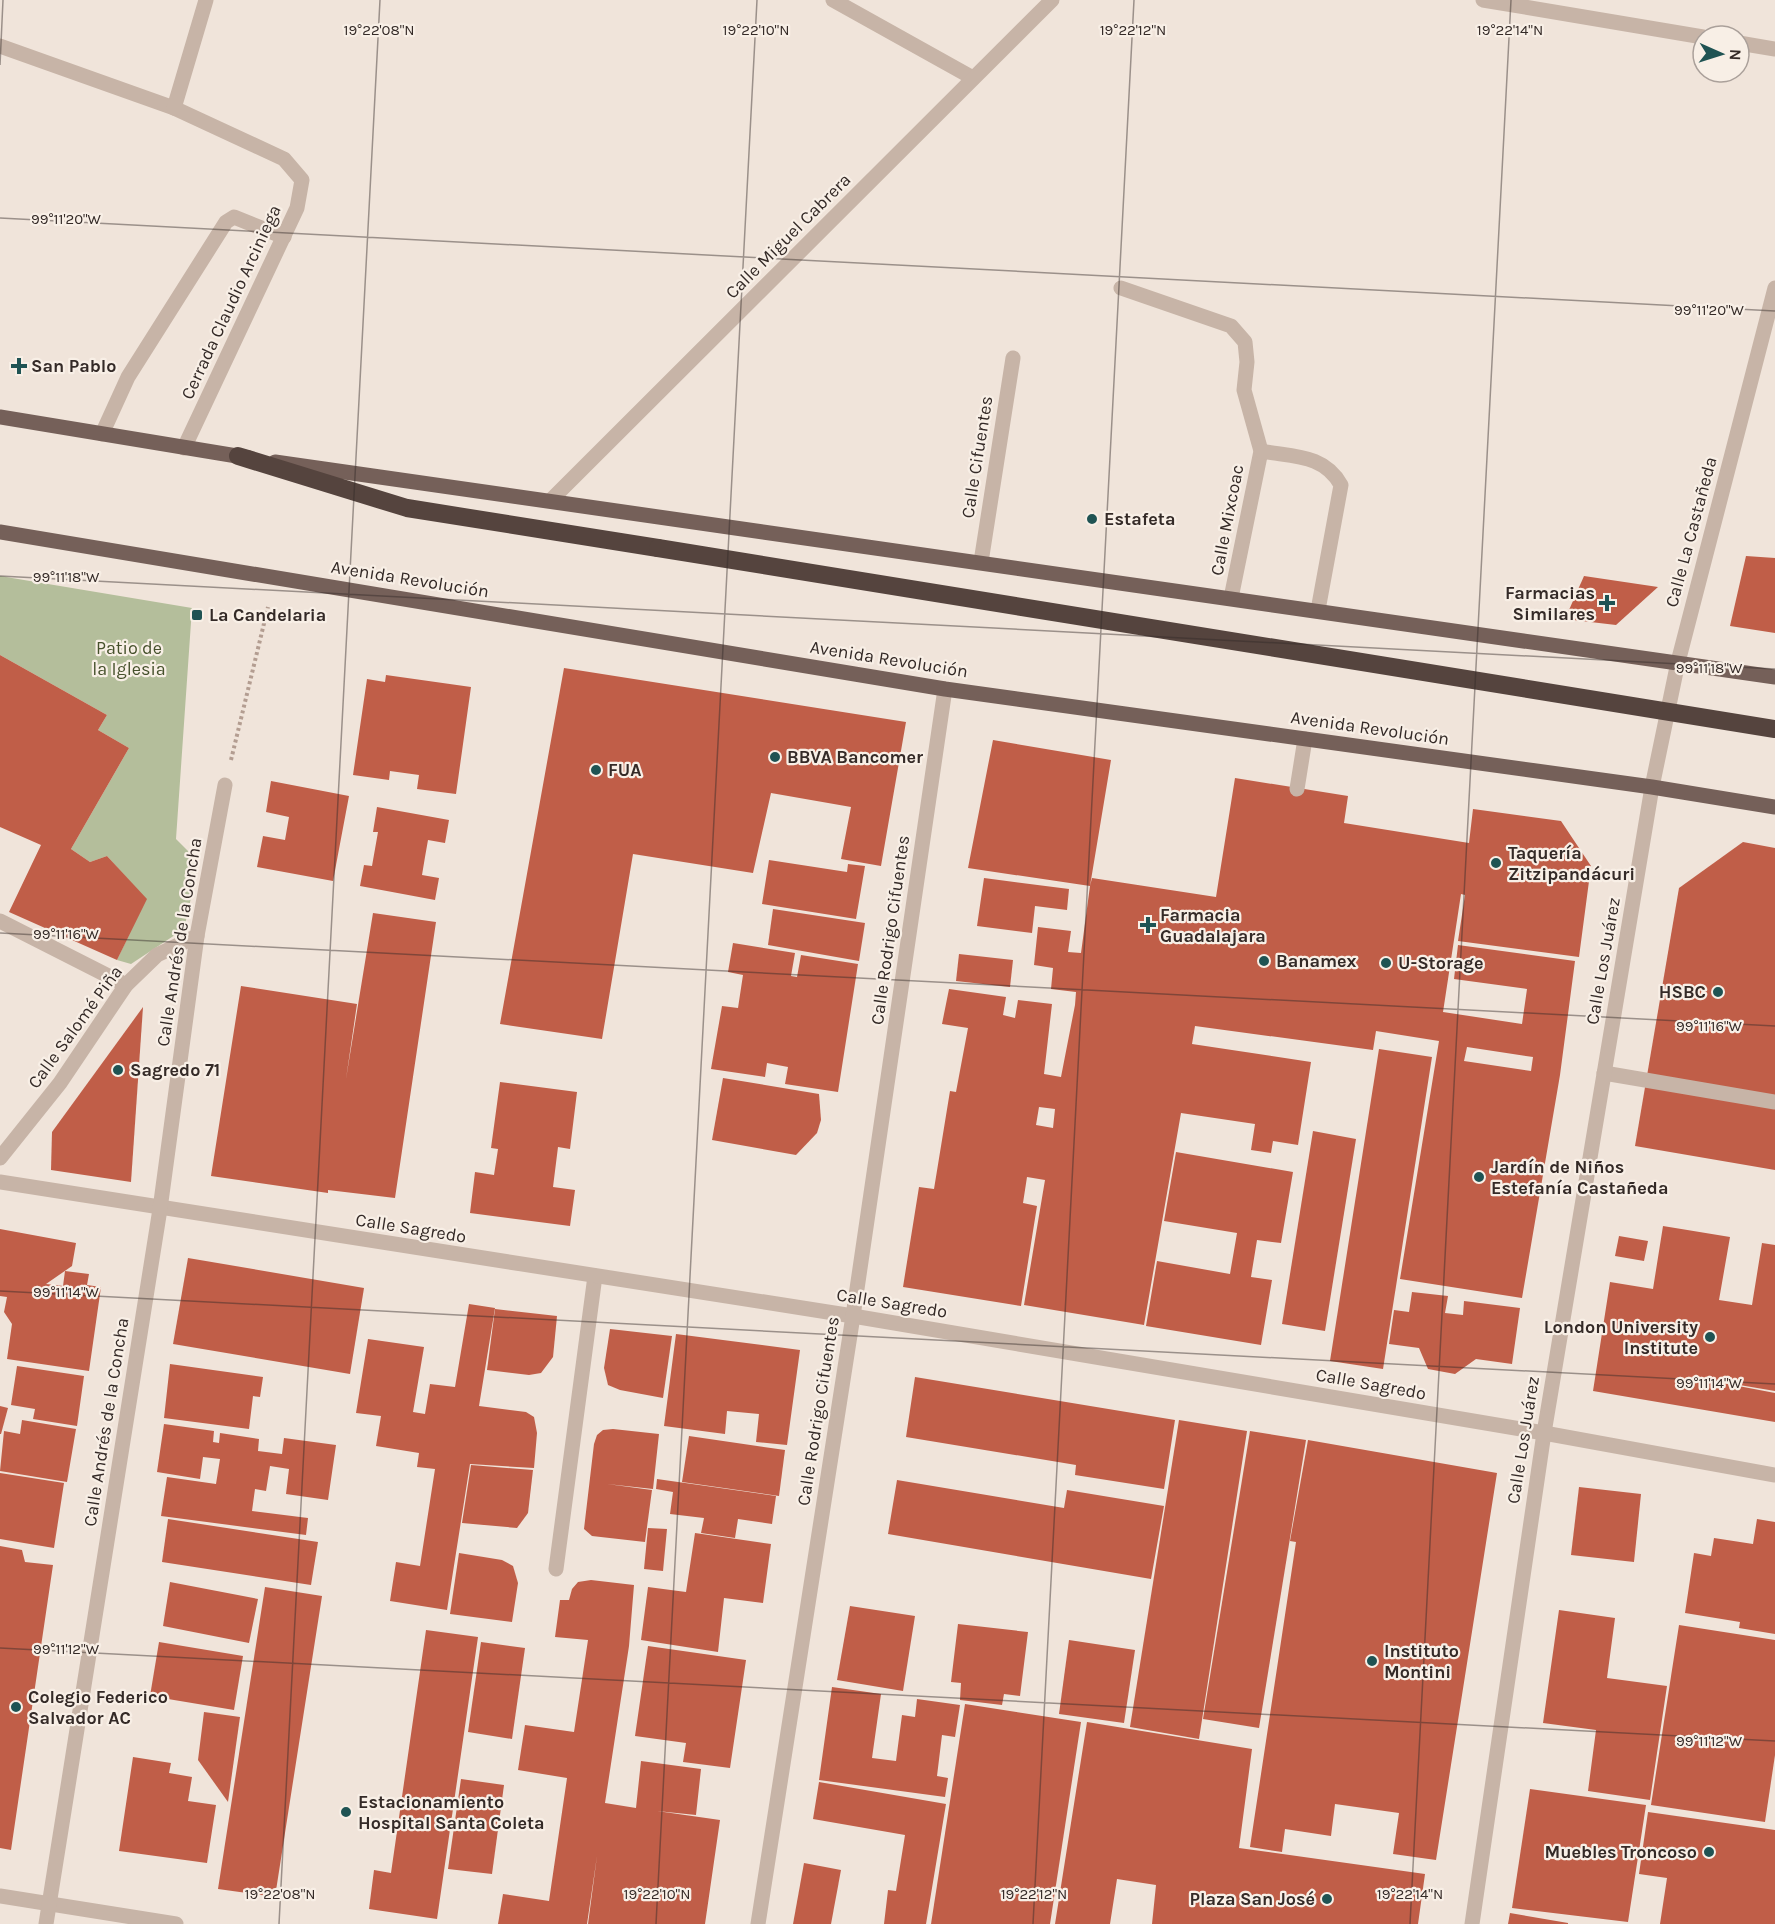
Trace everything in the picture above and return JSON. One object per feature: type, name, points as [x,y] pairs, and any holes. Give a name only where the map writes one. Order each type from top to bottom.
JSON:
[{"type":"highway","points":[[238,456],[406,508],[1775,729]]},
{"type":"main road","points":[[0,417],[238,456],[1775,676]]},
{"type":"main road","name":"Avenida Revolución","points":[[0,532],[945,689],[1652,787],[1775,807]]},
{"type":"street","points":[[174,108],[206,0]]},
{"type":"street","points":[[833,0],[973,78]]},
{"type":"street","name":"Calle Miguel Cabrera","points":[[551,500],[1052,0]]},
{"type":"street","points":[[1484,0],[1691,35]]},
{"type":"street","points":[[1751,45],[1775,49]]},
{"type":"street","name":"Cerrada Claudio Arciniega","points":[[0,46],[174,108],[284,159],[302,180],[297,208],[184,448]]},
{"type":"street","points":[[102,434],[128,377],[226,222],[234,217],[284,237]]},
{"type":"street","name":"Calle Mixcoac","points":[[1121,288],[1231,326],[1245,342],[1247,362],[1244,390],[1261,451],[1231,598]]},
{"type":"street","name":"Calle La Castañeda","points":[[1652,787],[1678,662],[1775,288]]},
{"type":"street","name":"Calle Cifuentes","points":[[981,562],[1012,358]]},
{"type":"street","name":"Calle Mixcoac","points":[[1261,451],[1320,462],[1333,471],[1341,485],[1318,610]]},
{"type":"street","name":"Calle Rodrigo Cifuentes","points":[[758,1924],[852,1316],[945,689]]},
{"type":"street","points":[[1297,789],[1305,739]]},
{"type":"street","name":"Calle Andrés de la Concha","points":[[46,1924],[160,1209],[197,936],[225,784]]},
{"type":"street","name":"Calle Los Juárez","points":[[1472,1924],[1544,1433],[1652,787]]},
{"type":"street","points":[[0,921],[126,985]]},
{"type":"street","name":"Calle Salomé Piña","points":[[0,1158],[60,1083],[126,985],[157,955],[197,936]]},
{"type":"street","points":[[1604,1073],[1775,1102]]},
{"type":"street","name":"Calle Sagredo","points":[[0,1182],[160,1209],[852,1316],[1544,1433],[1775,1475]]},
{"type":"street","points":[[556,1569],[595,1276]]},
{"type":"street","points":[[0,1896],[176,1924]]},
{"type":"path","points":[[225,784],[275,577]]},
{"type":"green space","name":"Patio de la Iglesia","points":[[0,576],[192,608],[176,839],[199,862],[184,929],[131,964],[117,960],[146,899],[107,856],[90,862],[71,849],[129,748],[98,730],[107,715],[0,655]]},
{"type":"building","points":[[1746,556],[1775,558],[1775,633],[1730,626]]},
{"type":"building","name":"Farmacias Similares","points":[[1584,576],[1658,587],[1616,625],[1565,619]]},
{"type":"building","points":[[0,655],[107,715],[98,730],[129,748],[71,849],[90,862],[107,856],[147,899],[117,960],[9,912],[41,845],[0,827]]},
{"type":"building","points":[[564,668],[906,722],[881,866],[841,859],[851,807],[771,793],[753,873],[633,854],[602,1039],[500,1024]]},
{"type":"building","points":[[386,675],[471,687],[456,794],[417,789],[419,775],[390,771],[389,780],[353,775],[367,679],[385,682]]},
{"type":"building","points":[[993,740],[1111,760],[1090,886],[968,868]]},
{"type":"building","points":[[1235,778],[1348,796],[1344,823],[1469,843],[1473,809],[1561,821],[1591,866],[1579,957],[1458,941],[1465,895],[1461,894],[1443,1012],[1522,1024],[1527,989],[1454,979],[1458,945],[1575,961],[1560,1075],[1522,1298],[1400,1279],[1439,1041],[1376,1031],[1373,1050],[1195,1026],[1192,1044],[1311,1062],[1298,1145],[1273,1141],[1271,1153],[1251,1150],[1255,1124],[1181,1113],[1144,1325],[1024,1305],[1045,1180],[1027,1177],[1023,1203],[1037,1206],[1021,1306],[903,1287],[919,1187],[934,1189],[950,1091],[956,1092],[968,1028],[942,1024],[949,989],[1006,997],[1003,1015],[1015,1018],[1018,1000],[1052,1004],[1044,1074],[1061,1077],[1076,992],[1051,989],[1053,968],[1034,965],[1038,927],[1071,931],[1068,952],[1081,953],[1092,878],[1216,897]],"holes":[[[1467,1047],[1533,1057],[1531,1071],[1464,1061]],[[1039,1107],[1055,1109],[1053,1128],[1036,1125]]]},
{"type":"building","points":[[271,781],[349,796],[333,881],[257,867],[263,836],[285,840],[289,817],[266,812]]},
{"type":"building","points":[[377,807],[449,820],[445,843],[428,840],[425,857],[422,875],[439,878],[435,900],[360,886],[364,865],[372,866],[378,832],[373,832]]},
{"type":"building","name":"HSBC","points":[[1743,842],[1775,848],[1775,1170],[1635,1146],[1679,888]]},
{"type":"building","points":[[769,860],[847,872],[848,864],[865,866],[856,919],[762,904]]},
{"type":"building","points":[[984,878],[1069,889],[1067,910],[1035,906],[1032,933],[977,926]]},
{"type":"building","points":[[773,909],[865,923],[859,961],[768,945]]},
{"type":"building","points":[[373,913],[436,922],[395,1198],[328,1190],[328,1193],[211,1176],[241,986],[357,1004],[346,1079]]},
{"type":"building","points":[[733,943],[795,953],[791,976],[797,977],[801,955],[858,964],[838,1092],[785,1084],[788,1067],[767,1063],[765,1077],[711,1069],[722,1006],[738,1008],[743,975],[728,972]]},
{"type":"building","points":[[959,954],[1013,960],[1010,987],[956,981]]},
{"type":"building","name":"Sagredo 71","points":[[143,1007],[131,1182],[51,1170],[52,1132]]},
{"type":"building","points":[[1379,1049],[1432,1057],[1383,1369],[1330,1361]]},
{"type":"building","points":[[723,1078],[819,1094],[821,1120],[817,1133],[796,1155],[712,1140]]},
{"type":"building","points":[[500,1082],[577,1092],[570,1149],[558,1147],[553,1187],[575,1190],[570,1226],[470,1213],[475,1172],[494,1175],[498,1149],[491,1148]]},
{"type":"building","points":[[1313,1131],[1356,1139],[1325,1331],[1282,1324]]},
{"type":"building","points":[[1176,1152],[1293,1172],[1281,1243],[1257,1240],[1251,1277],[1272,1280],[1261,1345],[1146,1326],[1157,1261],[1230,1274],[1237,1233],[1164,1221]]},
{"type":"building","name":"London University Institute","points":[[1663,1226],[1730,1237],[1719,1300],[1752,1305],[1762,1243],[1775,1245],[1775,1391],[1686,1376],[1775,1393],[1775,1422],[1593,1391],[1610,1282],[1653,1289]]},
{"type":"building","points":[[0,1229],[76,1243],[72,1266],[46,1284],[63,1286],[65,1271],[89,1274],[87,1285],[101,1287],[89,1371],[7,1359],[12,1324],[4,1312],[7,1297],[0,1296]]},
{"type":"building","points":[[1619,1236],[1648,1241],[1644,1261],[1615,1256]]},
{"type":"building","points":[[188,1258],[364,1288],[350,1374],[173,1344]]},
{"type":"building","points":[[1412,1292],[1448,1296],[1445,1313],[1463,1315],[1464,1301],[1520,1308],[1512,1364],[1476,1359],[1455,1374],[1428,1369],[1419,1348],[1389,1344],[1394,1310],[1409,1312]]},
{"type":"building","points":[[469,1304],[495,1308],[479,1406],[526,1412],[534,1417],[537,1433],[534,1468],[470,1464],[447,1610],[390,1601],[396,1562],[420,1566],[435,1469],[417,1467],[419,1453],[376,1446],[381,1416],[356,1413],[368,1339],[424,1347],[413,1412],[425,1414],[430,1384],[455,1387]]},
{"type":"building","points":[[495,1309],[557,1316],[553,1357],[541,1373],[529,1375],[487,1370]]},
{"type":"building","points":[[610,1329],[672,1336],[663,1398],[620,1390],[608,1385],[604,1368]]},
{"type":"building","points":[[676,1334],[800,1350],[787,1445],[756,1442],[759,1414],[727,1411],[725,1434],[664,1426]]},
{"type":"building","points":[[170,1364],[263,1377],[260,1397],[253,1396],[249,1429],[164,1418]]},
{"type":"building","points":[[17,1366],[84,1376],[77,1426],[33,1419],[35,1409],[11,1405]]},
{"type":"building","points":[[915,1377],[1175,1420],[1164,1489],[1075,1475],[1076,1465],[906,1437]]},
{"type":"building","points":[[0,1406],[8,1408],[1,1434],[0,1434]]},
{"type":"building","points":[[22,1420],[76,1429],[67,1482],[0,1471],[4,1431],[20,1434]]},
{"type":"building","points":[[1179,1420],[1247,1431],[1199,1739],[1130,1727]]},
{"type":"building","points":[[164,1424],[214,1431],[213,1442],[219,1443],[220,1433],[259,1439],[258,1451],[282,1454],[284,1438],[336,1445],[328,1500],[286,1494],[289,1469],[270,1466],[266,1491],[255,1489],[252,1511],[308,1518],[306,1535],[161,1516],[167,1477],[216,1484],[220,1459],[203,1457],[200,1479],[157,1472]]},
{"type":"building","points":[[603,1430],[659,1434],[653,1489],[607,1484],[652,1490],[645,1542],[592,1536],[584,1529],[594,1444],[597,1435]]},
{"type":"building","points":[[1250,1431],[1306,1440],[1259,1728],[1203,1719]]},
{"type":"building","points":[[689,1436],[785,1450],[779,1496],[682,1482]]},
{"type":"building","points":[[1308,1440],[1497,1473],[1436,1860],[1393,1854],[1399,1813],[1335,1804],[1331,1836],[1285,1829],[1282,1852],[1250,1847],[1296,1542],[1290,1541]]},
{"type":"building","points":[[471,1465],[533,1470],[528,1513],[517,1528],[462,1523]]},
{"type":"building","points":[[0,1473],[64,1483],[54,1548],[0,1539]]},
{"type":"building","points":[[657,1479],[776,1496],[772,1524],[738,1519],[735,1538],[701,1533],[704,1518],[670,1514],[673,1492],[656,1489]]},
{"type":"building","points":[[897,1480],[1064,1508],[1067,1490],[1164,1506],[1151,1579],[888,1534]]},
{"type":"building","points":[[1579,1487],[1641,1494],[1634,1562],[1571,1555]]},
{"type":"building","points":[[168,1519],[318,1542],[311,1585],[162,1562]]},
{"type":"building","points":[[1757,1519],[1775,1522],[1775,1634],[1739,1628],[1740,1622],[1685,1613],[1694,1553],[1711,1556],[1714,1538],[1753,1544]]},
{"type":"building","points":[[648,1528],[667,1529],[663,1571],[644,1569]]},
{"type":"building","points":[[695,1533],[771,1544],[763,1603],[724,1598],[718,1652],[641,1640],[648,1587],[686,1592]]},
{"type":"building","name":"Colegio Federico Salvador AC","points":[[0,1546],[22,1550],[25,1562],[53,1565],[11,1850],[0,1848]]},
{"type":"building","points":[[459,1553],[502,1560],[513,1566],[518,1583],[512,1622],[450,1614]]},
{"type":"building","points":[[591,1580],[634,1585],[629,1646],[605,1803],[636,1808],[641,1761],[701,1769],[696,1815],[657,1811],[720,1820],[705,1924],[588,1924],[597,1856],[587,1924],[498,1924],[503,1894],[549,1901],[567,1778],[518,1770],[525,1725],[574,1732],[588,1640],[555,1637],[560,1600],[569,1600],[572,1589],[578,1582]]},
{"type":"building","points":[[170,1582],[258,1599],[249,1643],[163,1626]]},
{"type":"building","points":[[265,1587],[322,1596],[275,1897],[218,1889]]},
{"type":"building","points":[[850,1606],[915,1616],[903,1691],[837,1680]]},
{"type":"building","points":[[1559,1610],[1615,1618],[1607,1678],[1667,1686],[1650,1800],[1588,1791],[1596,1730],[1543,1723]]},
{"type":"building","points":[[958,1624],[1028,1632],[1020,1696],[1004,1694],[1002,1705],[960,1700],[961,1683],[951,1682]]},
{"type":"building","points":[[1679,1625],[1775,1640],[1775,1755],[1765,1822],[1651,1805]]},
{"type":"building","points":[[426,1630],[478,1637],[437,1919],[369,1909],[374,1870],[391,1873]]},
{"type":"building","points":[[1069,1640],[1135,1650],[1124,1723],[1059,1714]]},
{"type":"building","points":[[159,1642],[243,1656],[234,1710],[150,1696]]},
{"type":"building","points":[[481,1642],[525,1648],[512,1739],[468,1732]]},
{"type":"building","points":[[648,1646],[746,1660],[730,1768],[683,1762],[686,1743],[635,1736]]},
{"type":"building","points":[[832,1687],[881,1694],[872,1758],[896,1761],[902,1715],[915,1717],[917,1699],[960,1705],[955,1737],[942,1735],[937,1776],[948,1778],[945,1797],[819,1780]]},
{"type":"building","points":[[965,1704],[1081,1722],[1050,1924],[931,1924]]},
{"type":"building","points":[[204,1712],[240,1717],[228,1802],[198,1760]]},
{"type":"building","points":[[1087,1722],[1252,1749],[1239,1848],[1425,1874],[1418,1924],[1152,1924],[1156,1885],[1117,1879],[1110,1924],[1055,1924]]},
{"type":"building","points":[[133,1757],[171,1763],[169,1773],[192,1777],[188,1801],[216,1805],[207,1863],[119,1851]]},
{"type":"building","points":[[461,1779],[504,1785],[492,1874],[448,1869]]},
{"type":"building","points":[[819,1782],[946,1804],[926,1924],[884,1924],[888,1890],[896,1891],[905,1835],[813,1819]]},
{"type":"building","points":[[1530,1789],[1646,1805],[1628,1922],[1512,1908]]},
{"type":"building","name":"Muebles Troncoso","points":[[1648,1812],[1775,1830],[1775,1924],[1660,1924],[1667,1878],[1639,1874]]},
{"type":"building","points":[[804,1863],[841,1870],[831,1924],[793,1924]]},
{"type":"building","points":[[1510,1913],[1568,1923],[1568,1924],[1508,1924]]},
{"type":"place","name":"San Pablo","points":[[19,366]]},
{"type":"place","name":"Estafeta","points":[[1092,519]]},
{"type":"place","name":"Farmacias Similares","points":[[1607,603]]},
{"type":"place","name":"La Candelaria","points":[[197,615]]},
{"type":"place","name":"BBVA Bancomer","points":[[775,757]]},
{"type":"place","name":"FUA","points":[[596,770]]},
{"type":"place","name":"Taquería Zitzipandácuri","points":[[1496,863]]},
{"type":"place","name":"Farmacia Guadalajara","points":[[1148,925]]},
{"type":"place","name":"Banamex","points":[[1264,961]]},
{"type":"place","name":"U-Storage","points":[[1386,963]]},
{"type":"place","name":"HSBC","points":[[1718,992]]},
{"type":"place","name":"Sagredo 71","points":[[118,1070]]},
{"type":"place","name":"Jardín de Niños Estefanía Castañeda","points":[[1479,1177]]},
{"type":"place","name":"London University Institute","points":[[1710,1337]]},
{"type":"place","name":"Instituto Montini","points":[[1372,1661]]},
{"type":"place","name":"Colegio Federico Salvador AC","points":[[16,1707]]},
{"type":"place","name":"Estacionamiento Hospital Santa Coleta","points":[[346,1812]]},
{"type":"place","name":"Muebles Troncoso","points":[[1709,1852]]},
{"type":"place","name":"Plaza San José","points":[[1327,1899]]}]
